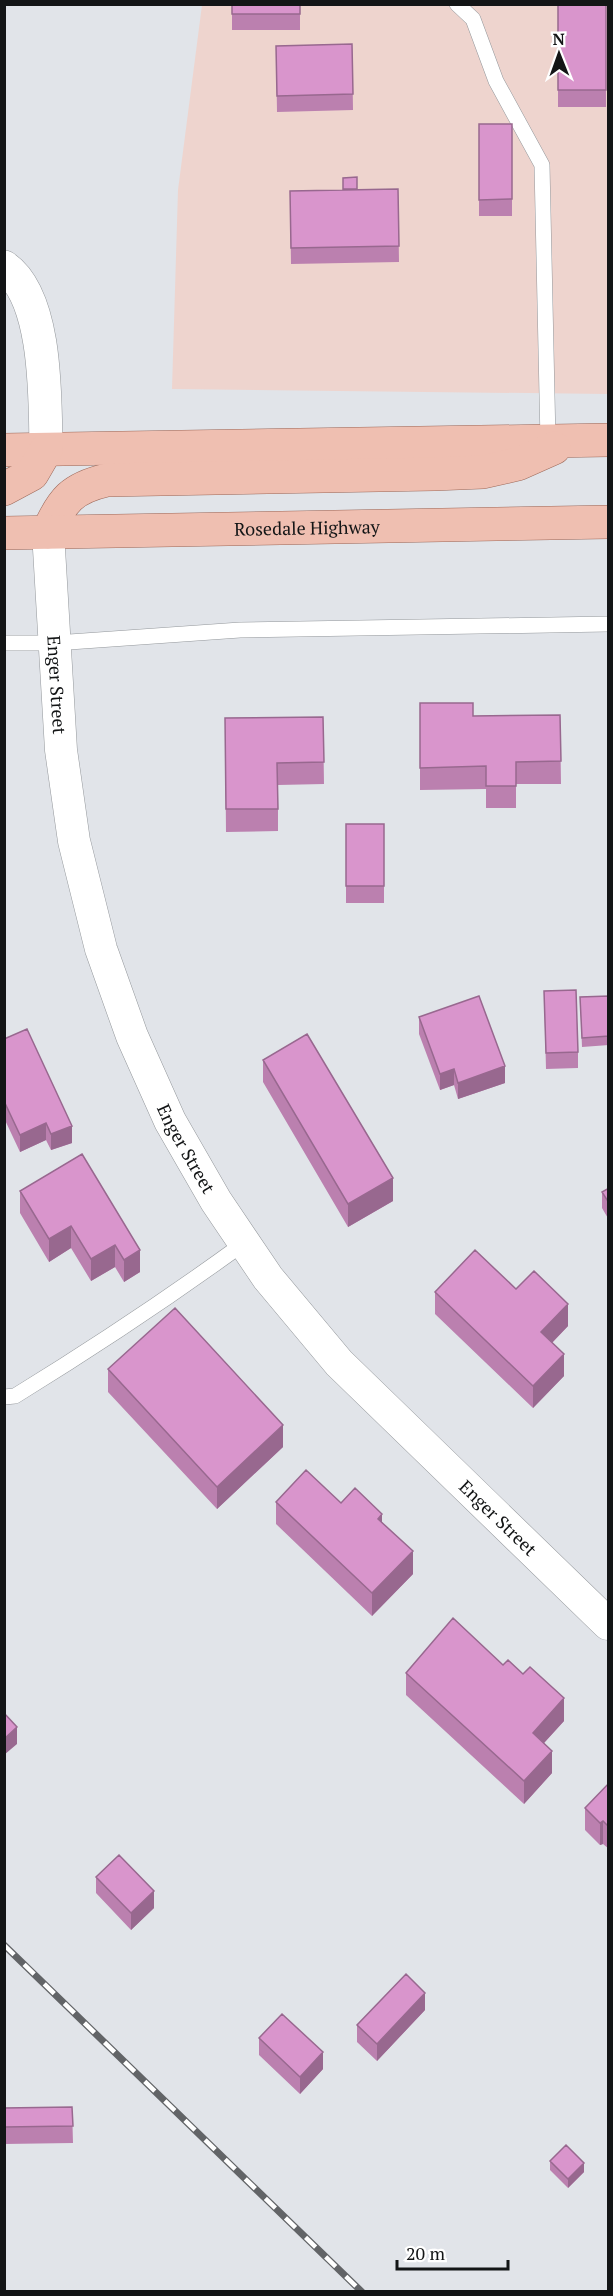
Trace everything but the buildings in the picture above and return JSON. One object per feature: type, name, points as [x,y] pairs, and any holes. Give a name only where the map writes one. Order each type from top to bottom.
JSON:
[{"type":"main road","points":[[48,532],[67,497],[87,485],[106,480],[483,472],[518,464],[559,441]]},
{"type":"main road","points":[[4,450],[609,441]]},
{"type":"main road","points":[[4,489],[33,474],[46,450]]},
{"type":"main road","name":"Rosedale Highway","points":[[4,533],[609,522]]},
{"type":"street","points":[[4,267],[12,272],[29,297],[37,322],[45,398],[46,450]]},
{"type":"street","name":"Enger Street","points":[[48,532],[61,750],[74,841],[101,949],[132,1036],[170,1120],[216,1201],[268,1278],[339,1363],[609,1624]]},
{"type":"lane","points":[[457,4],[472,19],[496,81],[542,165],[559,441]]},
{"type":"lane","points":[[4,643],[55,643],[240,630],[609,624]]},
{"type":"lane","points":[[4,1397],[15,1396],[88,1351],[181,1289],[244,1243]]},
{"type":"shaded area","points":[[202,5],[608,5],[608,394],[172,389],[178,190]]},
{"type":"railway","points":[[4,1945],[362,2292]]}]
